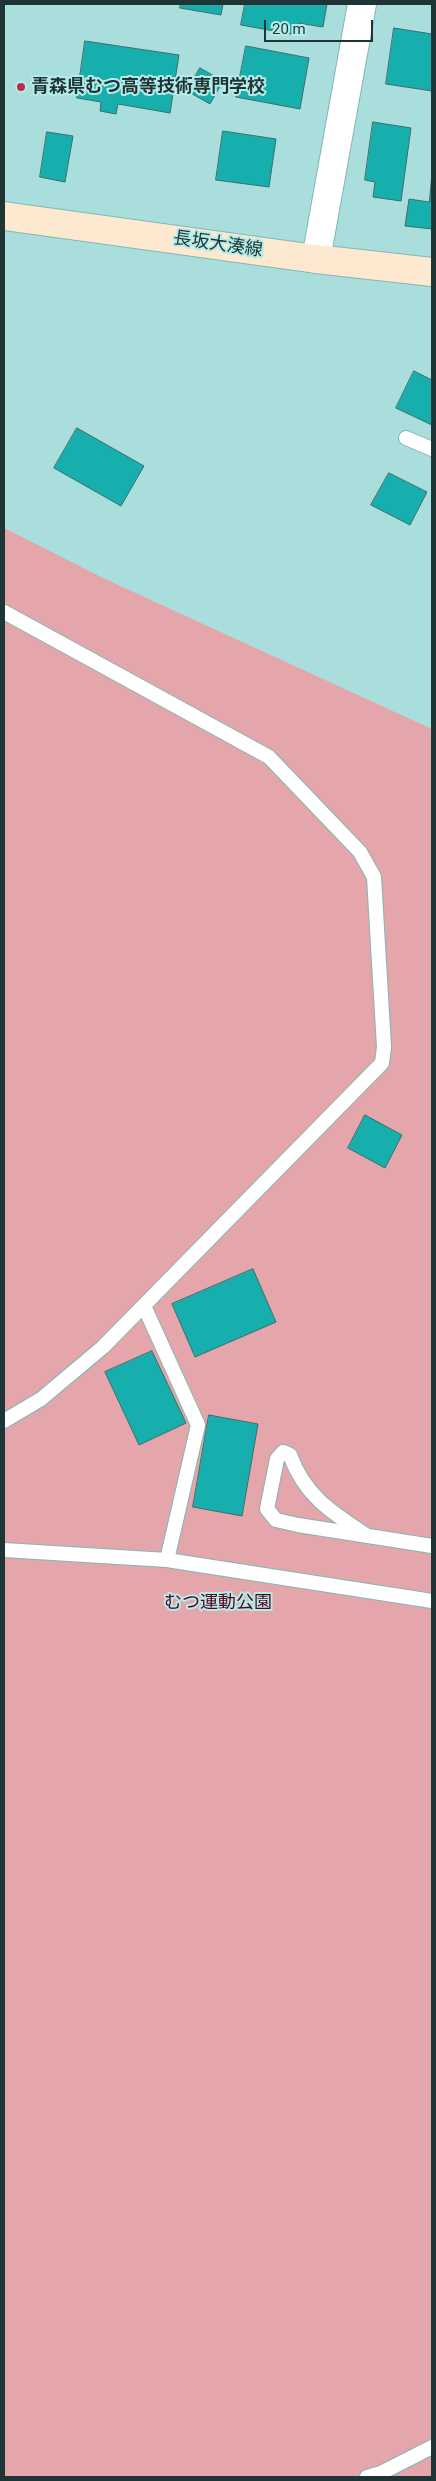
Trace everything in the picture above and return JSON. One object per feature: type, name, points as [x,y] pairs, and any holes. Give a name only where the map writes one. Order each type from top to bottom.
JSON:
[{"type":"main road","name":"長坂大湊線","points":[[4,216],[316,259],[432,272]]},
{"type":"street","points":[[316,259],[362,4]]},
{"type":"lane","points":[[406,438],[432,449]]},
{"type":"lane","points":[[4,612],[268,756],[360,852],[374,877],[384,1047],[382,1063],[103,1347],[41,1399],[4,1421]]},
{"type":"lane","points":[[144,1306],[198,1425],[167,1560]]},
{"type":"lane","points":[[366,1535],[333,1514],[311,1495],[296,1472],[290,1455],[282,1452],[277,1459],[267,1509],[276,1520],[298,1525],[432,1546]]},
{"type":"lane","points":[[4,1550],[167,1560],[432,1601]]},
{"type":"lane","points":[[367,2477],[381,2473],[432,2447]]},
{"type":"green space","name":"むつ運動公園","points":[[4,528],[105,579],[432,729],[432,2477],[4,2477]]},
{"type":"building","points":[[181,4],[223,4],[221,15],[180,8]]},
{"type":"building","points":[[245,4],[327,4],[323,27],[298,23],[296,35],[241,25]]},
{"type":"building","points":[[394,28],[432,34],[432,91],[386,84]]},
{"type":"building","points":[[85,41],[179,55],[170,113],[118,104],[116,114],[100,111],[101,102],[77,98]]},
{"type":"building","points":[[246,46],[309,58],[300,109],[236,97]]},
{"type":"building","points":[[200,68],[223,81],[210,104],[187,91]]},
{"type":"building","points":[[373,122],[411,128],[401,201],[373,197],[375,182],[365,180]]},
{"type":"building","points":[[223,131],[276,139],[269,187],[216,180]]},
{"type":"building","points":[[47,132],[73,136],[65,182],[40,177]]},
{"type":"building","points":[[432,174],[432,229],[405,226],[409,199],[429,202]]},
{"type":"building","points":[[414,371],[432,380],[432,425],[396,408]]},
{"type":"building","points":[[77,428],[144,466],[121,506],[54,468]]},
{"type":"building","points":[[389,473],[427,492],[410,525],[371,505]]},
{"type":"building","points":[[365,1115],[402,1135],[385,1168],[348,1148]]},
{"type":"building","points":[[253,1269],[276,1322],[195,1357],[172,1304]]},
{"type":"building","points":[[152,1351],[186,1423],[139,1445],[105,1372]]},
{"type":"building","points":[[209,1415],[258,1424],[242,1516],[193,1507]]},
{"type":"place","name":"青森県むつ高等技術専門学校","points":[[21,87]]}]
